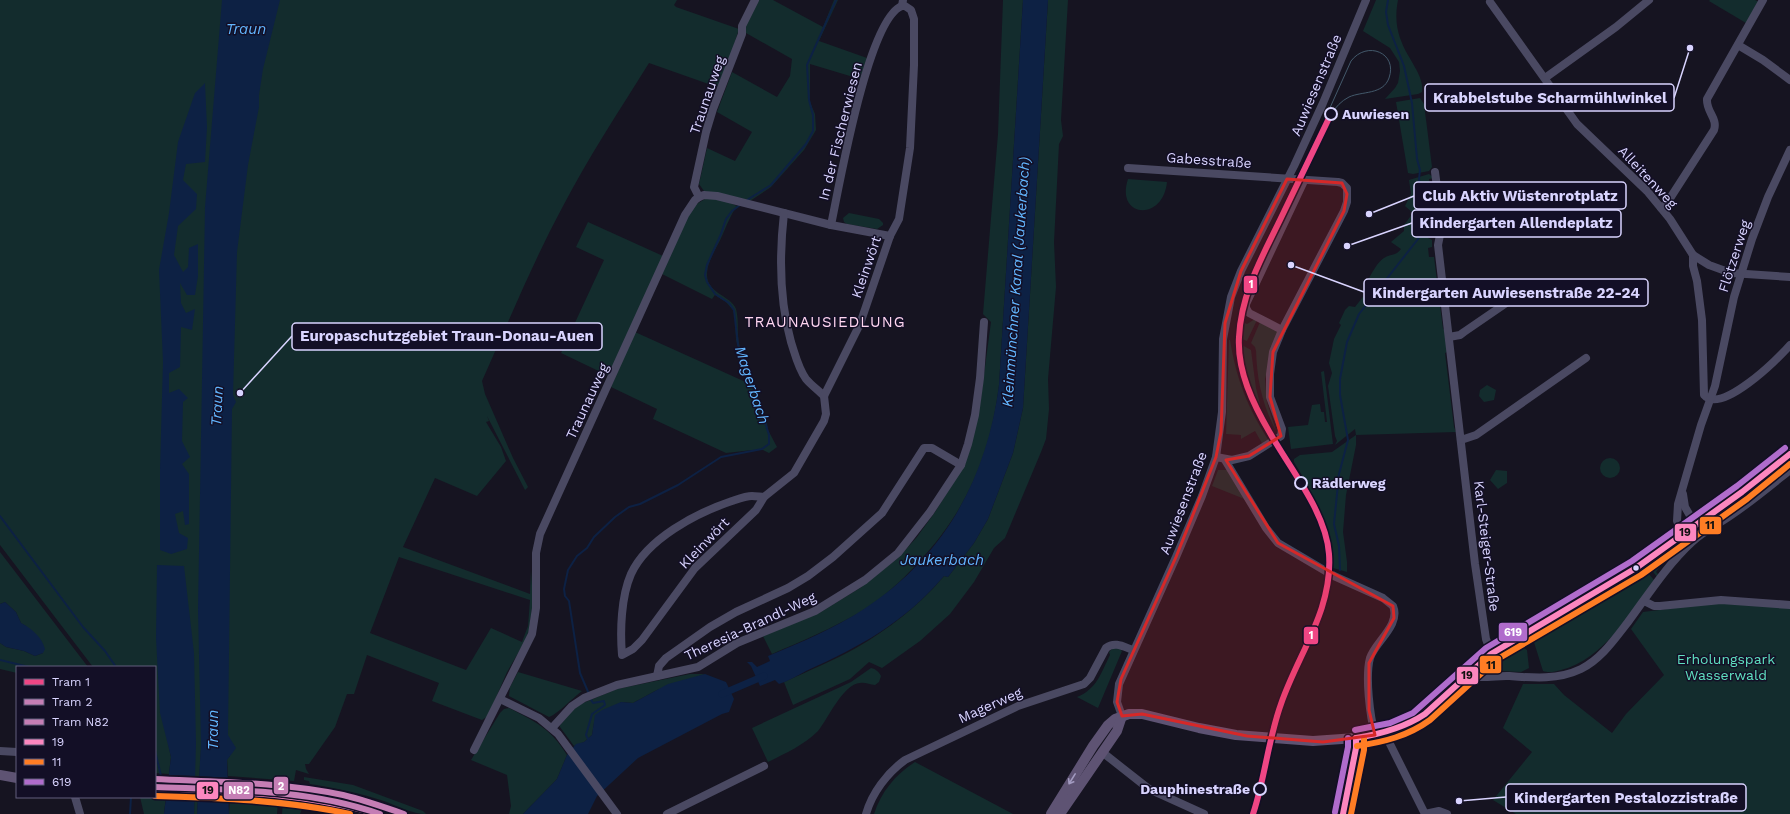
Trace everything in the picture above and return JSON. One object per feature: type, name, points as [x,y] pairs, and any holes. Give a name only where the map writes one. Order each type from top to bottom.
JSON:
[{"type":"main road","points":[[1051,814],[1093,746],[1108,725],[1122,716],[1142,714],[1199,728],[1247,736],[1323,742],[1375,736],[1387,733],[1414,722],[1425,714],[1491,654],[1616,581],[1684,535],[1790,454]]},
{"type":"main road","points":[[1060,814],[1117,731],[1122,716]]},
{"type":"main road","points":[[0,775],[16,778]]},
{"type":"main road","points":[[156,788],[246,792],[304,797],[347,805],[378,814]]},
{"type":"street","name":"Traunauweg","points":[[474,750],[500,699],[505,685],[532,634],[536,608],[536,554],[540,534],[685,215],[695,200],[699,197],[694,187],[706,132],[713,109],[742,34],[742,26],[755,0]]},
{"type":"street","name":"Auwiesenstraße","points":[[1122,716],[1117,702],[1117,692],[1133,650],[1179,550],[1216,457],[1221,432],[1223,339],[1231,297],[1241,271],[1288,179],[1324,103],[1366,0]]},
{"type":"street","points":[[1544,78],[1616,27],[1649,0]]},
{"type":"street","points":[[1661,208],[1667,203],[1714,130],[1715,120],[1708,110],[1707,99],[1763,0]]},
{"type":"street","name":"Alleitenweg","points":[[1490,2],[1577,124],[1637,180],[1661,208],[1693,255],[1693,266],[1697,281],[1702,320],[1704,395],[1710,400]]},
{"type":"street","name":"In der Fischerwiesen","points":[[831,224],[864,76],[879,38],[890,17],[902,3]]},
{"type":"street","name":"Kleinwört","points":[[764,498],[752,496],[742,498],[702,514],[679,526],[643,555],[637,562],[625,591],[621,641],[622,655],[633,649],[642,640],[695,568],[756,510],[764,498],[794,473],[824,422],[826,414],[824,396],[860,324],[890,236],[900,219],[913,112],[914,18],[911,10],[902,3]]},
{"type":"street","points":[[1738,44],[1790,80]]},
{"type":"street","name":"Flötzerweg","points":[[1684,535],[1679,525],[1677,513],[1682,490],[1710,400],[1734,297],[1752,239],[1786,168],[1790,150]]},
{"type":"street","name":"Gabesstraße","points":[[1128,168],[1288,179]]},
{"type":"street","name":"Karl-Steiger-Straße","points":[[1435,172],[1442,225],[1438,245],[1476,570],[1486,639],[1491,654]]},
{"type":"street","points":[[1216,457],[1225,460],[1249,456],[1282,436],[1282,429],[1270,397],[1269,381],[1272,357],[1282,330],[1344,211],[1347,202],[1347,188],[1342,183],[1288,179]]},
{"type":"street","points":[[1282,330],[1249,313],[1246,308],[1246,304],[1304,181]]},
{"type":"street","points":[[699,197],[711,195],[831,224],[890,236]]},
{"type":"street","points":[[784,213],[781,242],[780,281],[788,332],[803,374],[811,385],[824,396]]},
{"type":"street","points":[[1693,255],[1722,270],[1741,275],[1790,277]]},
{"type":"street","points":[[1449,337],[1460,335],[1534,284]]},
{"type":"street","name":"Theresia-Brandl-Weg","points":[[552,728],[572,706],[584,698],[616,686],[657,676],[680,673],[698,667],[737,643],[815,611],[864,580],[894,556],[908,541],[930,512],[961,465],[975,415],[980,378],[984,322]]},
{"type":"street","points":[[1710,400],[1716,400],[1734,392],[1768,368],[1790,345]]},
{"type":"street","points":[[1461,440],[1476,435],[1586,358]]},
{"type":"street","points":[[657,676],[659,666],[666,658],[710,627],[736,612],[788,588],[808,576],[833,557],[882,514],[924,448],[932,448],[961,465]]},
{"type":"street","points":[[1225,460],[1266,528],[1278,543],[1334,576],[1383,598],[1393,606],[1394,618],[1374,650],[1369,663],[1369,710],[1375,736]]},
{"type":"street","points":[[1468,674],[1474,677],[1496,675],[1544,678],[1561,676],[1581,669],[1603,653],[1669,567],[1692,542],[1748,503],[1790,470]]},
{"type":"street","name":"Flötzerweg","points":[[1682,490],[1685,507],[1696,526]]},
{"type":"street","points":[[1644,601],[1654,606],[1721,600],[1790,605]]},
{"type":"street","name":"Magerweg","points":[[866,814],[872,800],[883,782],[895,768],[905,760],[1018,706],[1084,684],[1090,678],[1106,648],[1110,646],[1120,645],[1133,650]]},
{"type":"street","points":[[1491,654],[1495,664],[1496,675]]},
{"type":"street","points":[[500,699],[539,718],[552,728],[617,814]]},
{"type":"street","points":[[1387,733],[1390,744],[1425,814],[1439,811],[1447,814]]},
{"type":"street","points":[[1343,814],[1356,748],[1356,738]]},
{"type":"street","points":[[0,751],[16,752]]},
{"type":"street","points":[[1102,752],[1149,789],[1204,814]]},
{"type":"street","points":[[666,814],[764,766]]},
{"type":"street","points":[[75,798],[80,814]]},
{"type":"highlighted area","points":[[1287,179],[1342,183],[1347,194],[1344,211],[1273,352],[1270,397],[1281,436],[1249,456],[1226,460],[1278,543],[1393,606],[1394,618],[1369,663],[1369,710],[1375,735],[1323,742],[1247,736],[1142,714],[1122,716],[1117,702],[1121,679],[1176,557],[1216,457],[1221,432],[1225,323],[1241,271]]},
{"type":"green space","points":[[0,0],[677,0],[674,5],[676,7],[739,29],[728,64],[717,87],[649,63],[582,171],[530,272],[482,381],[485,394],[513,458],[528,487],[525,490],[487,416],[489,421],[486,422],[501,447],[506,461],[477,496],[435,478],[403,547],[530,594],[531,570],[533,601],[529,630],[524,643],[507,672],[488,716],[482,720],[432,701],[439,683],[367,655],[354,694],[347,694],[335,727],[309,764],[305,764],[309,774],[296,770],[294,781],[228,776],[227,759],[230,756],[201,750],[197,814],[194,814],[195,749],[168,743],[171,757],[169,774],[156,773],[156,666],[92,666],[0,545]],"holes":[[[399,557],[530,600],[528,626],[522,642],[491,628],[466,670],[370,633]]]},
{"type":"green space","points":[[758,0],[773,0],[823,27],[834,0],[838,0],[819,41],[867,58],[860,79],[810,64],[810,102],[815,114],[816,130],[804,150],[771,187],[750,201],[704,191],[699,184],[707,148],[735,161],[752,132],[717,112],[732,72],[777,97],[790,76],[792,59],[746,33],[744,28]]},
{"type":"green space","points":[[1003,0],[1023,0],[999,385],[995,411],[982,459],[963,503],[950,523],[935,544],[898,583],[877,601],[862,611],[817,634],[772,654],[763,636],[819,613],[860,588],[898,558],[917,537],[935,512],[965,464],[981,397],[991,322],[983,314],[998,134]]},
{"type":"green space","points":[[1048,0],[1068,0],[1061,120],[1063,136],[1059,144],[1054,242],[1056,287],[1048,379],[1049,409],[1046,439],[1005,538],[994,548],[974,582],[950,614],[920,641],[882,668],[869,662],[850,679],[793,705],[784,682],[838,657],[868,641],[892,625],[914,607],[944,576],[948,577],[974,543],[988,519],[1013,453],[1023,408]]},
{"type":"green space","points":[[1376,0],[1398,0],[1396,17],[1398,32],[1404,49],[1421,80],[1422,92],[1418,94],[1385,99],[1398,83],[1400,71],[1399,62],[1390,48],[1363,31]]},
{"type":"green space","points":[[1755,0],[1759,2],[1746,23],[1709,1]]},
{"type":"green space","points":[[1420,98],[1424,104],[1432,167],[1429,171],[1413,174],[1408,173],[1396,102]]},
{"type":"green space","points":[[1429,174],[1434,178],[1429,179],[1433,217],[1438,218],[1437,220],[1433,220],[1428,238],[1432,240],[1432,247],[1428,248],[1429,257],[1434,257],[1443,329],[1445,330],[1447,352],[1445,353],[1454,427],[1456,432],[1356,435],[1355,429],[1335,445],[1337,441],[1328,386],[1332,373],[1329,363],[1334,339],[1341,325],[1339,323],[1345,310],[1349,306],[1355,307],[1370,288],[1367,282],[1377,265],[1384,258],[1397,253],[1401,249],[1391,242],[1404,231],[1404,225],[1413,213],[1405,206],[1411,194],[1409,180]]},
{"type":"green space","points":[[1128,179],[1167,182],[1164,195],[1157,204],[1149,209],[1141,210],[1134,208],[1128,202],[1126,192]]},
{"type":"green space","points":[[705,199],[721,199],[737,206],[730,217],[711,258],[707,273],[710,286],[729,300],[736,309],[741,353],[767,423],[768,430],[777,447],[769,453],[763,450],[753,450],[726,453],[653,419],[657,409],[611,387],[635,332],[750,384],[736,340],[733,310],[726,302],[715,295],[712,299],[662,274],[687,218],[695,205]]},
{"type":"green space","points":[[1455,204],[1467,205],[1469,216],[1462,221],[1450,215]]},
{"type":"green space","points":[[849,213],[879,219],[883,225],[877,229],[847,224],[844,222],[843,218]]},
{"type":"green space","points":[[588,222],[663,256],[609,376],[561,353],[604,260],[576,247]]},
{"type":"green space","points":[[1255,319],[1257,320],[1247,341],[1242,339],[1242,322],[1247,324]]},
{"type":"green space","points":[[1260,322],[1279,332],[1265,379],[1267,402],[1276,431],[1267,411],[1261,392],[1256,351],[1255,347],[1251,343]]},
{"type":"green space","points":[[1229,340],[1244,393],[1269,441],[1263,445],[1255,431],[1241,439],[1241,435],[1226,434]]},
{"type":"green space","points":[[1242,345],[1251,350],[1256,388],[1261,408],[1267,422],[1250,385]]},
{"type":"green space","points":[[1324,371],[1333,444],[1291,449],[1288,427],[1308,425],[1312,405],[1320,404],[1321,412],[1324,412],[1325,422],[1327,422],[1321,372]]},
{"type":"green space","points":[[1487,385],[1496,390],[1494,400],[1484,402],[1479,396],[1480,390]]},
{"type":"green space","points":[[1356,435],[1356,445],[1346,495],[1343,532],[1347,572],[1333,568],[1331,547],[1322,517],[1307,489],[1309,487],[1294,462],[1294,459],[1300,455],[1332,452]]},
{"type":"green space","points":[[1610,458],[1617,461],[1620,468],[1617,475],[1610,478],[1603,475],[1600,468],[1603,461]]},
{"type":"green space","points":[[1790,460],[1790,463],[1776,475],[1776,477],[1772,478],[1751,494],[1751,497],[1747,498],[1719,520],[1717,517]]},
{"type":"green space","points":[[1218,470],[1227,470],[1247,500],[1212,486]]},
{"type":"green space","points":[[1496,470],[1507,471],[1507,483],[1498,489],[1490,480]]},
{"type":"green space","points":[[1712,520],[1714,522],[1672,558],[1669,555],[1656,572],[1659,575],[1657,577],[1649,566]]},
{"type":"green space","points":[[0,552],[87,666],[16,666],[16,673],[0,669],[0,643],[6,647],[24,651],[35,656],[43,653],[35,635],[21,623],[16,612],[5,602],[0,604]]},
{"type":"green space","points":[[1648,573],[1654,580],[1625,620],[1603,646],[1576,665],[1556,671],[1543,671],[1533,639],[1535,635],[1623,584],[1628,584]]},
{"type":"green space","name":"Erholungspark Wasserwald","points":[[1714,603],[1790,608],[1790,814],[1516,814],[1493,800],[1532,752],[1503,728],[1523,684],[1554,684],[1564,695],[1612,733],[1626,714],[1664,675],[1631,629],[1643,612]]},
{"type":"green space","points":[[1520,645],[1527,650],[1529,668],[1521,672],[1500,671],[1499,659],[1501,655]]},
{"type":"green space","points":[[1113,648],[1119,648],[1122,651],[1098,708],[1077,697],[1089,690],[1098,680],[1110,655],[1109,652]]},
{"type":"green space","points":[[871,668],[876,670],[881,676],[879,682],[875,685],[862,683],[854,685],[848,689],[836,703],[822,726],[813,736],[768,762],[752,728],[851,682]]},
{"type":"green space","points":[[518,672],[582,691],[560,710],[549,717],[509,696],[510,687]]},
{"type":"green space","points":[[690,674],[705,674],[657,690],[633,703],[621,702],[594,723],[592,735],[584,742],[574,746],[560,727],[560,725],[574,709],[583,703],[617,689]]},
{"type":"green space","points":[[509,708],[542,727],[555,738],[567,755],[557,779],[523,814],[509,814],[511,806],[507,775],[471,760],[500,713],[504,709]]},
{"type":"green space","points":[[915,762],[1013,814],[874,814],[885,791],[895,778]]},
{"type":"green space","points":[[304,777],[353,785],[423,811],[426,814],[410,811],[366,796],[310,784],[309,781],[304,780]]},
{"type":"green space","points":[[156,795],[166,796],[164,814],[144,814],[140,798],[156,798]]},
{"type":"green space","points":[[230,799],[278,801],[277,814],[229,814]]},
{"type":"green space","points":[[283,801],[304,804],[300,814],[282,814]]},
{"type":"water","name":"Traun","points":[[222,0],[280,0],[263,69],[259,95],[259,107],[248,165],[237,252],[233,395],[236,402],[232,409],[228,735],[236,748],[227,760],[229,814],[197,814],[201,744],[198,610],[205,207]]},
{"type":"water","name":"Jaukerbach","points":[[1023,0],[1048,0],[1023,408],[1013,453],[988,519],[974,543],[948,577],[944,576],[929,593],[881,632],[789,680],[779,684],[775,680],[760,686],[751,666],[747,662],[752,662],[757,667],[770,661],[768,656],[841,623],[864,609],[892,588],[917,565],[939,540],[957,512],[972,483],[984,452],[993,419],[999,385]]},
{"type":"water","name":"Traun","points":[[205,83],[207,127],[205,162],[186,164],[183,180],[197,194],[196,209],[178,226],[174,255],[183,272],[188,267],[189,248],[198,244],[198,276],[195,295],[187,295],[180,283],[181,303],[186,313],[195,309],[192,330],[181,327],[180,367],[169,373],[169,393],[179,389],[188,398],[183,402],[182,441],[190,457],[182,464],[189,474],[189,524],[185,525],[183,511],[175,514],[179,533],[188,538],[187,549],[171,554],[160,550],[160,469],[163,362],[159,270],[169,213],[178,142],[195,93]]},
{"type":"water","name":"Traun","points":[[157,565],[184,566],[194,653],[196,743],[194,814],[164,814],[171,757],[160,713],[156,638]]},
{"type":"water","points":[[5,602],[16,612],[21,623],[29,627],[39,637],[45,649],[43,653],[35,656],[24,651],[6,647],[0,643],[0,604]]},
{"type":"water","points":[[705,674],[726,682],[734,699],[729,712],[722,714],[638,758],[597,796],[588,814],[523,814],[557,779],[567,755],[576,744],[584,742],[592,735],[595,715],[602,710],[621,702],[633,703],[668,684]]},
{"type":"pier","points":[[167,775],[230,778],[232,799],[164,796]]},
{"type":"waterway","name":"Magerbach","points":[[747,200],[771,185],[806,144],[813,131],[813,115],[809,100],[807,65],[836,0]]},
{"type":"waterway","points":[[1340,570],[1339,546],[1334,524],[1339,474],[1348,440],[1340,395],[1340,379],[1347,342],[1359,314],[1418,239],[1424,222],[1419,179],[1420,170],[1417,159],[1412,103],[1404,66],[1388,25],[1386,12],[1388,0]]},
{"type":"waterway","name":"Magerbach","points":[[589,694],[580,673],[569,601],[565,596],[564,589],[568,570],[577,556],[587,548],[594,537],[615,517],[629,507],[640,504],[678,485],[721,457],[762,449],[769,444],[769,435],[765,422],[738,345],[734,310],[729,303],[715,294],[707,282],[705,275],[707,265],[726,219],[732,211],[740,205]]},
{"type":"waterway","points":[[0,516],[83,627],[105,651],[115,666]]},
{"type":"waterway","points":[[0,660],[25,666]]},
{"type":"waterway","name":"Kleinmünchner Kanal (Jaukerbach)","points":[[722,694],[764,676]]},
{"type":"waterway","points":[[589,741],[586,735],[592,714],[605,705],[604,701],[593,703],[590,698]]},
{"type":"waterway","points":[[156,755],[163,784]]},
{"type":"waterway","points":[[130,814],[131,798]]},
{"type":"tram line","points":[[1307,159],[1351,61],[1365,51],[1379,52],[1385,56],[1391,69],[1386,83],[1382,87],[1372,92],[1349,97],[1339,104],[1331,114]]},
{"type":"tram line","name":"1","points":[[1253,814],[1281,704],[1288,685],[1313,631],[1326,594],[1329,574],[1329,554],[1321,522],[1314,507],[1306,491],[1264,422],[1247,387],[1243,375],[1239,350],[1239,337],[1244,306],[1254,276],[1331,114]]},
{"type":"tram line","name":"2","points":[[156,779],[249,783],[296,787],[343,795],[404,814]]},
{"type":"tram line","name":"N82","points":[[156,787],[240,790],[297,795],[353,806],[380,814]]},
{"type":"transit line","name":"619","points":[[1355,730],[1390,723],[1413,713],[1486,648],[1632,561],[1737,486],[1785,448]]},
{"type":"transit line","name":"19","points":[[1356,738],[1392,730],[1425,714],[1491,654],[1636,568],[1742,492],[1790,454]]},
{"type":"transit line","name":"11","points":[[1357,746],[1395,738],[1422,726],[1496,660],[1641,575],[1747,499],[1790,464]]},
{"type":"transit line","name":"619","points":[[1335,812],[1348,747],[1348,738]]},
{"type":"transit line","name":"19","points":[[1343,814],[1356,748],[1356,738]]},
{"type":"transit line","name":"11","points":[[1351,814],[1364,750],[1364,738]]},
{"type":"transit line","name":"19","points":[[156,788],[212,790],[295,797],[351,807],[378,814]]},
{"type":"transit line","name":"11","points":[[156,796],[277,803],[326,809],[350,814]]},
{"type":"place","name":"Krabbelstube Scharmühlwinkel","points":[[1690,48]]},
{"type":"place","name":"Auwiesen","points":[[1331,114]]},
{"type":"place","name":"Club Aktiv Wüstenrotplatz","points":[[1369,214]]},
{"type":"place","name":"Kindergarten Allendeplatz","points":[[1347,246]]},
{"type":"place","name":"Kindergarten Auwiesenstraße 22-24","points":[[1291,265]]},
{"type":"place","name":"Europaschutzgebiet Traun-Donau-Auen","points":[[240,393]]},
{"type":"place","name":"Rädlerweg","points":[[1301,483]]},
{"type":"place","name":"Dauphinestraße","points":[[1260,789]]},
{"type":"place","name":"Kindergarten Pestalozzistraße","points":[[1459,801]]},
{"type":"district","name":"TRAUNAUSIEDLUNG","points":[[825,322]]}]
